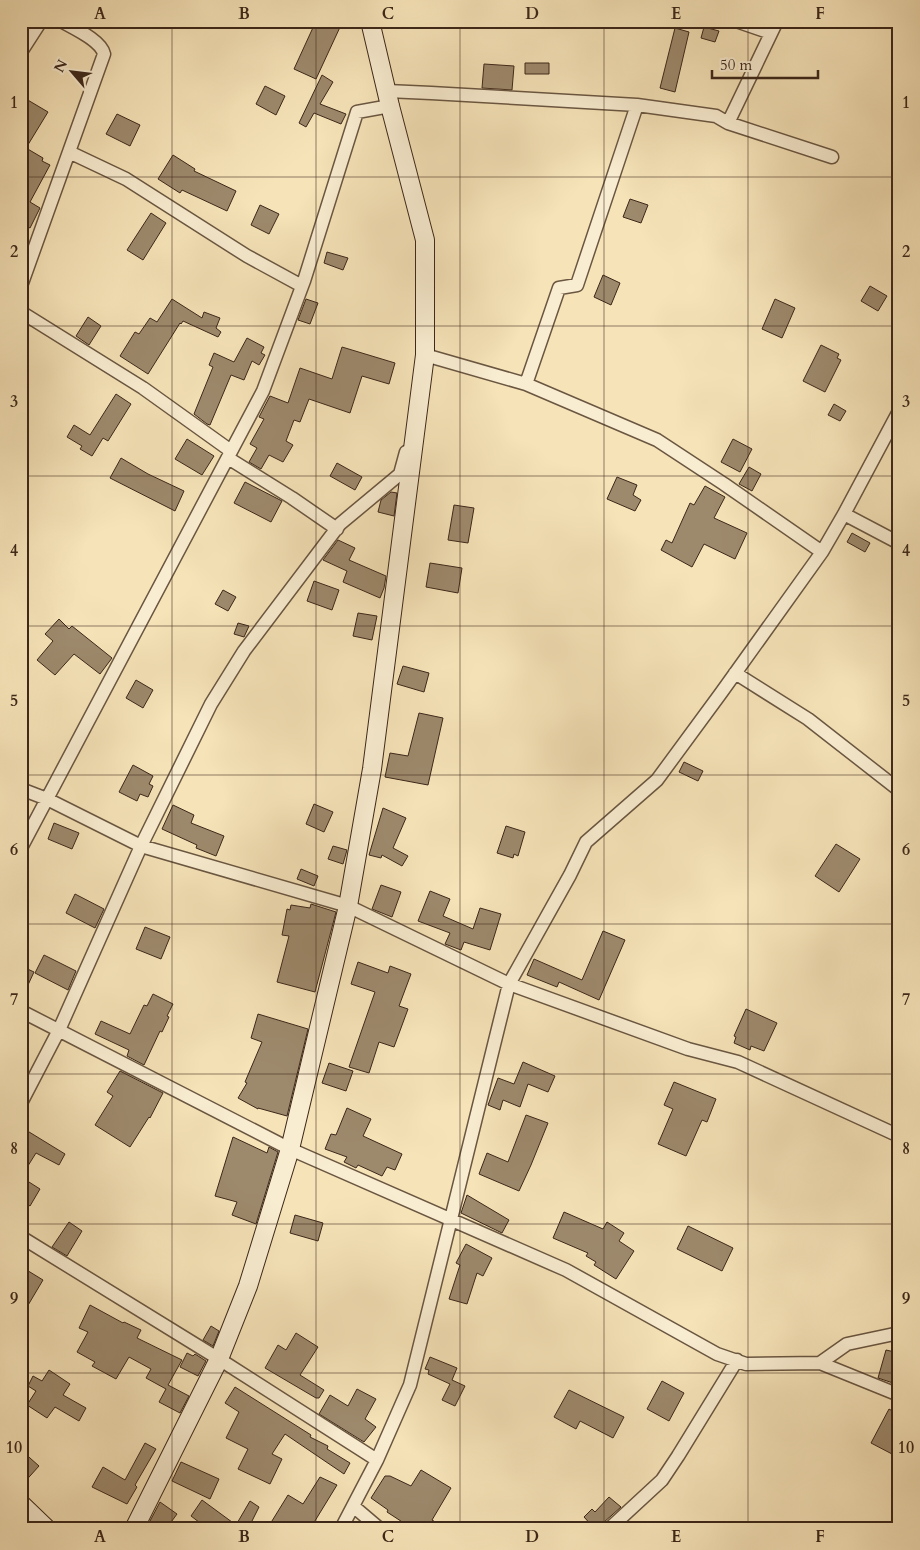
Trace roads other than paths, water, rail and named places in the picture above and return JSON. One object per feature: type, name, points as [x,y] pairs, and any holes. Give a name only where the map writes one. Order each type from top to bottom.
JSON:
[{"type":"street","points":[[21,52],[41,21]]},
{"type":"street","points":[[21,286],[104,54],[103,48],[61,21]]},
{"type":"street","points":[[134,1529],[219,1359],[248,1286],[290,1149],[348,906],[372,769],[425,355],[425,240],[388,99],[370,21]]},
{"type":"street","points":[[736,21],[771,33]]},
{"type":"street","points":[[728,122],[777,21]]},
{"type":"street","points":[[21,848],[263,391],[302,286],[358,112],[388,99],[431,93],[637,105],[716,116],[728,122],[832,157]]},
{"type":"street","points":[[526,384],[559,288],[577,285],[637,105]]},
{"type":"street","points":[[69,152],[126,180],[247,256],[302,286]]},
{"type":"street","points":[[21,312],[143,388],[230,454],[337,529]]},
{"type":"street","points":[[425,355],[526,384],[657,440],[822,552]]},
{"type":"street","points":[[21,1103],[59,1030],[141,846],[211,704],[244,652],[337,529],[400,474],[419,409]]},
{"type":"street","points":[[341,1529],[377,1460],[410,1385],[509,984],[570,875],[586,842],[657,780],[735,673],[822,552],[899,411]]},
{"type":"street","points":[[844,514],[899,543]]},
{"type":"street","points":[[735,673],[808,719],[899,790]]},
{"type":"street","points":[[21,789],[47,799],[141,846],[348,906],[509,984],[688,1049],[738,1062],[899,1136]]},
{"type":"street","points":[[21,1012],[290,1149],[566,1270],[717,1354],[746,1364],[820,1363],[899,1395]]},
{"type":"street","points":[[21,1237],[219,1359],[377,1460]]},
{"type":"street","points":[[820,1363],[847,1344],[899,1333]]},
{"type":"street","points":[[609,1529],[662,1480],[737,1360]]},
{"type":"street","points":[[21,1504],[47,1529]]},
{"type":"street","points":[[353,1506],[380,1529]]}]
